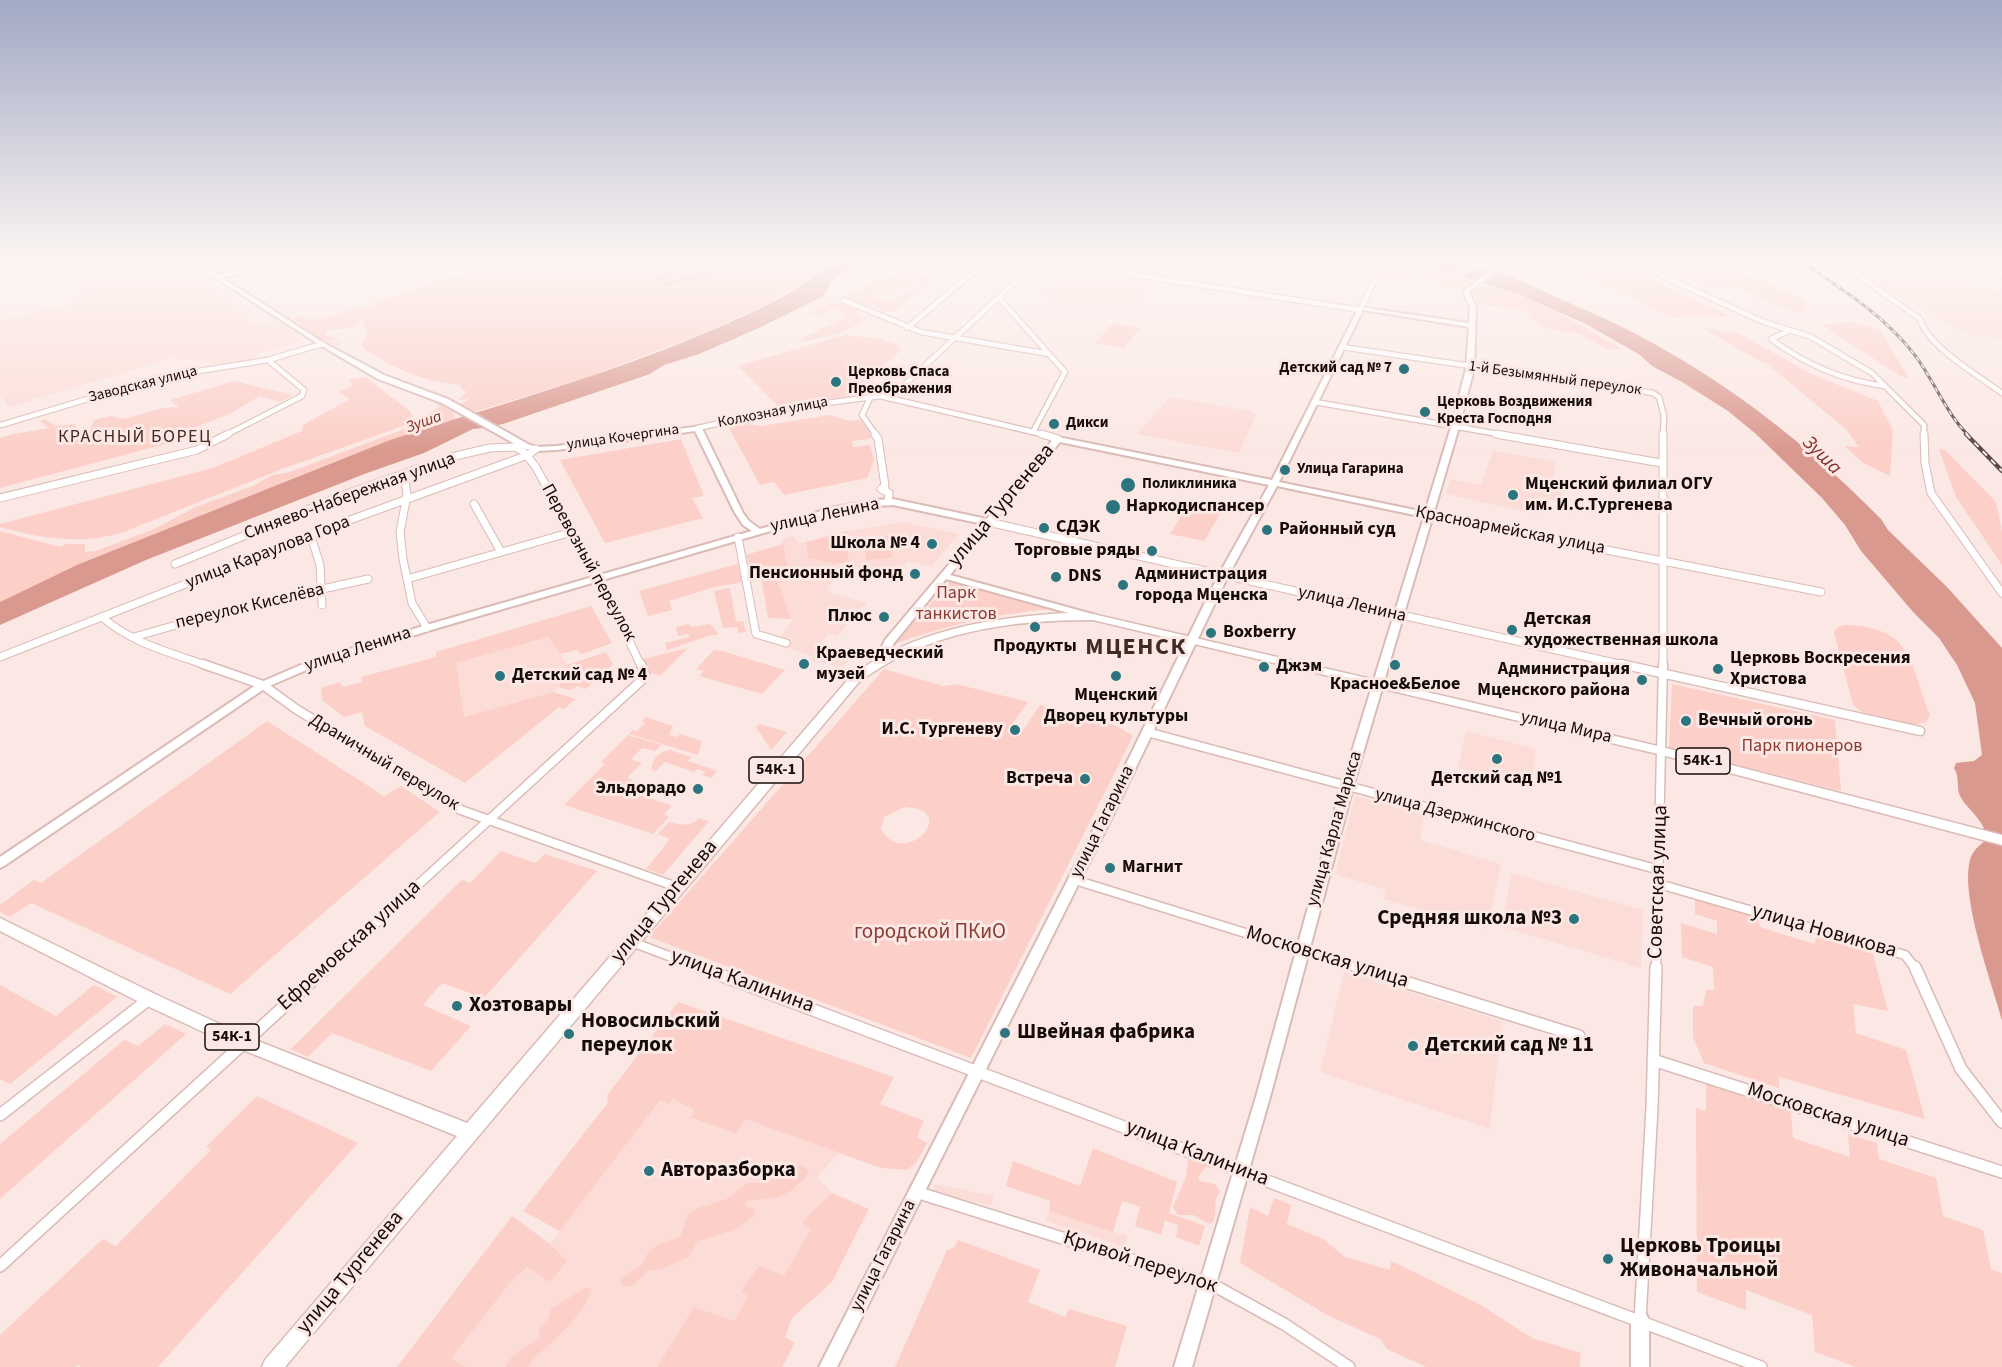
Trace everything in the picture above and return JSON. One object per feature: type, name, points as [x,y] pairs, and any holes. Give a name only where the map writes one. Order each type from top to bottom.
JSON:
[{"type":"main road","points":[[291,324],[322,344],[381,376],[435,396],[501,434],[536,449]]},
{"type":"main road","name":"улица Гагарина","points":[[828,1367],[1075,880],[1223,576],[1274,484],[1354,324]]},
{"type":"main road","points":[[1463,324],[1471,325]]},
{"type":"main road","name":"улица Карла Маркса","points":[[1183,1367],[1206,1283],[1263,1097],[1347,787],[1455,427],[1470,367],[1471,325]]},
{"type":"main road","name":"улица Кочергина","points":[[536,449],[698,428],[739,513],[746,523],[757,531]]},
{"type":"main road","name":"Красноармейская улица","points":[[1058,439],[1428,515]]},
{"type":"main road","name":"улица Тургенева","points":[[272,1367],[840,696],[865,670],[881,660],[888,642],[1058,439]]},
{"type":"main road","name":"улица Ленина","points":[[1,862],[263,685],[307,666],[757,531],[847,508],[888,502],[988,522]]},
{"type":"main road","name":"улица Мира","points":[[944,576],[1093,617],[1192,638],[1662,751],[2002,840]]},
{"type":"main road","name":"улица Мира","points":[[881,660],[912,647],[982,626],[1040,617],[1093,617]]},
{"type":"main road","name":"54К-1","points":[[0,924],[149,999],[243,1043],[471,1133]]},
{"type":"main road","name":"Советская улица","points":[[1640,1367],[1641,1320]]},
{"type":"street","points":[[897,324],[954,338],[1049,354]]},
{"type":"street","points":[[907,328],[912,324]]},
{"type":"street","points":[[890,398],[970,324]]},
{"type":"street","name":"улица Тургенева","points":[[1022,324],[1065,372],[1034,430]]},
{"type":"street","points":[[1774,324],[1807,334],[1872,373],[1924,425],[1925,463],[1931,493],[1989,578],[2002,593]]},
{"type":"street","points":[[1921,324],[1923,330],[1949,354],[2002,393]]},
{"type":"street","points":[[1791,330],[1771,339],[1838,376],[1885,386]]},
{"type":"street","name":"Заводская улица","points":[[1,425],[161,377],[268,360],[322,344]]},
{"type":"street","name":"1-й Безымянный переулок","points":[[1342,347],[1653,393],[1659,397]]},
{"type":"street","points":[[0,498],[197,450],[302,396],[304,390],[268,360]]},
{"type":"street","points":[[871,396],[862,415],[878,440],[885,475],[885,486],[881,489],[889,494],[888,502]]},
{"type":"street","name":"Колхозная улица","points":[[698,428],[782,409],[871,396],[890,398],[1034,430],[1058,439]]},
{"type":"street","name":"Советская улица","points":[[1641,1320],[1660,870],[1664,560],[1661,463],[1664,416],[1659,397]]},
{"type":"street","points":[[1315,402],[1661,463]]},
{"type":"street","name":"Синяево-Набережная улица","points":[[175,564],[404,474],[451,458],[499,447],[515,447],[528,455]]},
{"type":"street","name":"улица Караулова Гора","points":[[0,657],[311,536],[528,455],[536,449]]},
{"type":"street","name":"Перевозный переулок","points":[[528,455],[598,578],[631,640],[645,674]]},
{"type":"street","points":[[404,474],[407,482],[400,531],[407,579],[414,610],[428,628]]},
{"type":"street","points":[[474,504],[501,552]]},
{"type":"street","name":"Красноармейская улица","points":[[1428,515],[1821,592]]},
{"type":"street","name":"улица Ленина","points":[[988,522],[1920,731]]},
{"type":"street","points":[[407,579],[573,532]]},
{"type":"street","points":[[311,536],[320,565],[322,605]]},
{"type":"street","points":[[738,537],[756,634],[786,643]]},
{"type":"street","name":"переулок Киселёва","points":[[134,637],[236,608],[368,579]]},
{"type":"street","name":"Драничный переулок","points":[[102,617],[111,625],[164,650],[263,685],[439,798],[486,821],[678,887]]},
{"type":"street","name":"Ефремовская улица","points":[[0,1266],[486,821],[581,739],[639,685],[645,674]]},
{"type":"street","name":"улица Дзержинского","points":[[1147,732],[1660,870]]},
{"type":"street","name":"Московская улица","points":[[1075,880],[1579,1036]]},
{"type":"street","name":"улица Новикова","points":[[1659,884],[1905,955],[1915,967],[1945,1039],[1970,1085],[2002,1122]]},
{"type":"street","name":"улица Калинина","points":[[632,942],[978,1070],[1761,1367]]},
{"type":"street","points":[[0,1115],[149,999]]},
{"type":"street","name":"Московская улица","points":[[1653,1060],[2002,1172]]},
{"type":"street","name":"Кривой переулок","points":[[916,1192],[1206,1283],[1247,1302],[1308,1338],[1348,1367]]},
{"type":"shaded area","points":[[0,324],[255,324],[258,326],[281,324],[298,334],[294,336],[302,341],[256,354],[260,357],[225,365],[173,358],[9,407],[0,394]]},
{"type":"shaded area","points":[[727,324],[768,324],[699,354],[664,365],[650,374],[503,424],[493,426],[472,414],[589,377]]},
{"type":"shaded area","points":[[1586,324],[1615,324],[1657,345],[1737,396],[1775,424],[1812,454],[1881,519],[1888,530],[1947,587],[2002,648],[2002,1020],[1978,938],[1969,892],[1968,873],[1971,857],[1975,849],[1986,840],[1980,821],[1960,796],[1954,768],[1956,763],[1974,761],[1982,755],[1975,703],[1957,665],[1939,638],[1914,613],[1861,551],[1845,525],[1822,498],[1756,434],[1728,411]]},
{"type":"shaded area","points":[[1945,324],[2002,324],[2002,340],[1962,333]]},
{"type":"shaded area","points":[[1170,397],[1250,411],[1256,415],[1239,453],[1137,434]]},
{"type":"shaded area","points":[[465,416],[484,428],[473,429],[424,453],[367,473],[146,560],[0,625],[0,602],[77,565],[390,440]]},
{"type":"shaded area","points":[[1493,451],[1556,462],[1552,484],[1565,497],[1564,502],[1540,498],[1537,514],[1446,494],[1450,479],[1481,485]]},
{"type":"shaded area","points":[[903,522],[959,534],[931,567],[908,561],[894,576],[850,566],[847,531]]},
{"type":"shaded area","points":[[793,536],[798,543],[806,542],[808,558],[848,567],[828,587],[828,592],[867,603],[837,636],[828,634],[818,646],[819,650],[850,658],[843,667],[812,661],[812,656],[782,646],[785,640],[779,638],[792,621],[778,582],[782,539]]},
{"type":"shaded area","points":[[550,637],[568,666],[558,687],[553,692],[464,717],[456,663]]},
{"type":"shaded area","name":"Детский сад №1","points":[[1466,731],[1536,749],[1531,787],[1458,768]]},
{"type":"shaded area","points":[[1355,796],[1424,815],[1420,840],[1501,864],[1488,929],[1384,899],[1386,890],[1335,874]]},
{"type":"shaded area","name":"Средняя школа №3","points":[[1511,873],[1643,910],[1641,968],[1503,927]]},
{"type":"shaded area","name":"Детский сад № 11","points":[[1344,972],[1502,1021],[1490,1129],[1320,1072]]},
{"type":"shaded area","points":[[673,1099],[695,1111],[692,1119],[735,1132],[745,1119],[839,1153],[817,1177],[832,1193],[802,1222],[811,1228],[784,1277],[741,1292],[748,1296],[734,1321],[665,1355],[657,1367],[465,1367],[450,1358],[510,1283],[527,1267],[550,1281],[567,1262],[550,1244],[660,1100]]},
{"type":"shaded area","points":[[935,1184],[994,1196],[991,1205],[933,1193]]},
{"type":"shaded area","points":[[1049,1211],[1127,1236],[1124,1247],[1046,1221]]},
{"type":"green space","points":[[300,324],[357,324],[354,327],[325,331],[326,336],[338,337],[332,341],[342,344],[338,346],[319,338]]},
{"type":"green space","points":[[362,324],[724,324],[582,379],[474,412],[459,405],[470,399],[458,400],[467,392],[460,388],[461,385],[408,373],[361,346],[368,332]]},
{"type":"green space","points":[[833,324],[860,324],[837,334],[802,342],[806,341],[802,340]]},
{"type":"green space","points":[[1112,324],[1141,328],[1124,348],[1095,343]]},
{"type":"green space","points":[[1537,324],[1578,324],[1621,348],[1610,349],[1578,334]]},
{"type":"green space","points":[[1821,324],[1859,324],[1880,330],[1909,378],[1900,376]]},
{"type":"green space","points":[[1702,328],[1738,333],[1812,374],[1878,401],[1893,431],[1890,476],[1863,463],[1845,446],[1859,447],[1846,429],[1766,363]]},
{"type":"green space","points":[[844,335],[882,339],[900,345],[897,348],[902,349],[871,377],[880,392],[778,406],[738,366]]},
{"type":"green space","points":[[365,377],[411,412],[413,417],[406,425],[282,469],[106,537],[60,539],[0,527],[0,524],[213,468],[302,431],[303,425],[350,399],[338,392],[353,385],[348,380]]},
{"type":"green space","points":[[234,381],[293,395],[280,402],[260,396],[231,413],[169,438],[173,442],[0,488],[0,438],[48,428],[40,421],[45,419],[56,426],[75,424],[81,433],[90,430],[94,420],[110,416],[124,419],[162,408],[179,407],[170,400]]},
{"type":"green space","points":[[437,400],[453,408],[455,420],[323,466],[121,548],[0,602],[0,531],[60,547],[66,544],[85,544],[85,552],[96,551],[154,529],[196,507],[253,486],[273,475],[290,472],[426,421],[430,419],[429,414],[440,406],[434,402]]},
{"type":"green space","points":[[829,415],[850,421],[861,419],[873,438],[852,441],[853,447],[870,445],[874,460],[867,478],[784,495],[774,482],[760,485],[728,426],[741,423],[761,426]]},
{"type":"green space","points":[[681,439],[704,496],[692,498],[703,518],[605,543],[560,460]]},
{"type":"green space","points":[[1939,449],[1945,450],[1996,502],[2002,532],[2002,565],[1956,497]]},
{"type":"green space","points":[[1187,507],[1220,514],[1204,541],[1170,534]]},
{"type":"green space","points":[[847,531],[849,563],[834,564],[808,558],[806,542]]},
{"type":"green space","points":[[889,536],[892,558],[866,560],[864,537]]},
{"type":"green space","points":[[783,544],[790,581],[778,582],[791,619],[768,618],[759,565],[749,566],[746,555]]},
{"type":"green space","points":[[738,564],[742,582],[711,588],[669,601],[672,610],[648,616],[639,591]]},
{"type":"green space","name":"Парк танкистов","points":[[950,582],[1052,609],[972,621],[894,644]]},
{"type":"green space","points":[[730,588],[736,621],[743,621],[746,632],[738,633],[738,627],[723,628],[714,591]]},
{"type":"green space","points":[[591,606],[612,643],[582,654],[576,650],[560,654],[549,637],[456,663],[464,717],[553,692],[576,699],[564,709],[559,707],[465,783],[365,726],[362,712],[344,717],[322,700],[321,688],[340,682],[342,687],[362,682],[361,677],[436,657],[436,652]]},
{"type":"green space","points":[[689,624],[691,627],[710,624],[719,634],[667,650],[665,643],[689,637],[689,634],[678,636],[676,627]]},
{"type":"green space","points":[[1844,625],[1867,627],[1884,632],[1905,650],[1912,663],[1930,715],[1926,722],[1908,725],[1887,722],[1867,715],[1853,704],[1834,633],[1836,628]]},
{"type":"green space","points":[[688,648],[660,676],[649,672],[643,659]]},
{"type":"green space","points":[[714,650],[785,670],[762,694],[699,676],[704,671],[696,669]]},
{"type":"green space","points":[[606,652],[613,664],[586,689],[577,686],[571,690],[558,687],[567,665]]},
{"type":"green space","name":"городской ПКиО","points":[[884,669],[943,686],[956,684],[1028,702],[1007,731],[1020,735],[1040,705],[1117,726],[1133,736],[971,1058],[649,937]],"holes":[[[904,807],[921,810],[928,817],[928,826],[923,834],[914,841],[902,844],[891,840],[881,829],[884,817]]]},
{"type":"green space","name":"Парк пионеров","points":[[1672,684],[1835,720],[1841,791],[1669,748]]},
{"type":"green space","points":[[645,717],[673,726],[669,735],[677,737],[680,734],[702,741],[698,755],[629,734],[633,730],[637,731],[645,723],[642,721]]},
{"type":"green space","points":[[267,721],[384,796],[401,786],[440,812],[230,994],[31,903],[10,917],[0,912],[0,905],[34,880],[41,883]]},
{"type":"green space","points":[[759,724],[787,732],[771,750],[756,727]]},
{"type":"green space","points":[[628,735],[662,745],[655,751],[642,748],[631,759],[642,763],[627,778],[642,784],[634,792],[672,806],[664,814],[669,817],[653,834],[564,805],[605,764],[601,762]]},
{"type":"green space","points":[[670,750],[691,757],[688,761],[717,771],[711,778],[702,775],[705,772],[697,769],[694,772],[665,762],[655,772],[652,770],[657,757]]},
{"type":"green space","points":[[699,818],[709,821],[663,875],[646,869],[670,839],[658,834],[669,822],[689,824]]},
{"type":"green space","points":[[501,851],[535,863],[545,854],[597,871],[484,998],[442,983],[423,1005],[471,1026],[431,1071],[332,1033],[308,1057],[291,1049],[462,880],[470,883]]},
{"type":"green space","points":[[1695,898],[1758,917],[1760,927],[1814,944],[1817,936],[1873,954],[1888,1011],[1853,1004],[1856,1033],[1906,1050],[1925,1119],[1779,1077],[1779,1088],[1704,1063],[1693,1037],[1693,1006],[1703,1006],[1706,990],[1714,990],[1713,967],[1682,957],[1681,923],[1717,934],[1717,921],[1695,914]]},
{"type":"green space","points":[[0,985],[56,1016],[94,985],[117,997],[10,1084],[0,1079]]},
{"type":"green space","points":[[678,1002],[894,1077],[880,1104],[924,1121],[917,1137],[927,1143],[916,1163],[907,1170],[881,1168],[745,1119],[736,1133],[691,1118],[694,1110],[673,1099],[669,1104],[660,1100],[560,1231],[523,1211],[607,1104],[608,1094]]},
{"type":"green space","points":[[165,1024],[186,1034],[0,1199],[0,1144],[124,1040],[138,1046]]},
{"type":"green space","points":[[1706,1084],[1791,1112],[1793,1138],[1850,1157],[1848,1134],[1877,1143],[1879,1159],[1936,1178],[1943,1216],[1983,1230],[1991,1269],[2002,1273],[2002,1367],[1856,1367],[1815,1352],[1812,1315],[1746,1290],[1746,1310],[1697,1292],[1696,1108],[1706,1111]]},
{"type":"green space","points":[[257,1096],[358,1143],[158,1367],[81,1367],[78,1365],[75,1367],[0,1367],[0,1335],[103,1239],[116,1246],[211,1150],[206,1147]]},
{"type":"green space","points":[[1093,1148],[1177,1182],[1169,1213],[1205,1226],[1199,1246],[1176,1237],[1178,1225],[1165,1220],[1161,1235],[1135,1226],[1140,1207],[1122,1201],[1113,1232],[1049,1211],[1050,1201],[1006,1186],[1013,1161],[1080,1186]]},
{"type":"green space","points":[[1188,1158],[1216,1169],[1206,1167],[1198,1177],[1200,1181],[1215,1184],[1220,1191],[1216,1199],[1214,1221],[1210,1224],[1193,1215],[1178,1215],[1173,1207],[1186,1177]]},
{"type":"green space","points":[[801,1165],[809,1171],[808,1173],[784,1195],[745,1202],[745,1207],[755,1209],[755,1214],[737,1229],[698,1241],[688,1257],[665,1268],[648,1271],[633,1285],[625,1287],[621,1285],[621,1279],[643,1264],[647,1254],[657,1245],[680,1237],[688,1215],[697,1208],[725,1200],[748,1183],[770,1182],[773,1177],[783,1174],[786,1179],[791,1177],[794,1168]]},
{"type":"green space","points":[[832,1193],[869,1209],[832,1282],[792,1318],[785,1337],[795,1343],[782,1367],[657,1367],[694,1307],[734,1321],[748,1296],[741,1292],[759,1266],[784,1276],[811,1229],[802,1222]]},
{"type":"green space","points":[[1274,1198],[1291,1205],[1287,1224],[1323,1239],[1345,1257],[1390,1270],[1391,1261],[1479,1304],[1532,1338],[1581,1353],[1580,1367],[1426,1367],[1387,1349],[1380,1339],[1327,1315],[1240,1263],[1250,1207],[1268,1216]]},
{"type":"green space","points":[[512,1216],[550,1244],[567,1261],[550,1282],[527,1267],[510,1283],[451,1358],[465,1367],[397,1367]]},
{"type":"green space","points":[[958,1240],[1040,1270],[1028,1302],[1065,1317],[1069,1309],[1127,1326],[1115,1367],[895,1367],[947,1250],[954,1248]]},
{"type":"green space","points":[[585,1288],[591,1288],[589,1297],[576,1317],[531,1361],[529,1367],[505,1367],[511,1358],[541,1336],[538,1331],[541,1325],[547,1322],[551,1309]]},
{"type":"railway","points":[[1886,324],[1914,354],[1953,416],[1968,435]]},
{"type":"railway","points":[[1966,434],[2002,471]]},
{"type":"place","name":"Детский сад № 7","points":[[1404,369]]},
{"type":"place","name":"Церковь Спаса Преображения","points":[[836,382]]},
{"type":"place","name":"Церковь Воздвижения Креста Господня","points":[[1425,412]]},
{"type":"place","name":"Дикси","points":[[1054,424]]},
{"type":"place","name":"Улица Гагарина","points":[[1285,470]]},
{"type":"place","name":"Поликлиника","points":[[1128,485]]},
{"type":"place","name":"Мценский филиал ОГУ им. И.С.Тургенева","points":[[1513,495]]},
{"type":"place","name":"Наркодиспансер","points":[[1113,507]]},
{"type":"place","name":"СДЭК","points":[[1044,528]]},
{"type":"place","name":"Районный суд","points":[[1267,530]]},
{"type":"place","name":"Школа № 4","points":[[932,544]]},
{"type":"place","name":"Торговые ряды","points":[[1152,551]]},
{"type":"place","name":"Пенсионный фонд","points":[[915,574]]},
{"type":"place","name":"DNS","points":[[1056,577]]},
{"type":"place","name":"Администрация города Мценска","points":[[1123,585]]},
{"type":"place","name":"Плюс","points":[[884,617]]},
{"type":"place","name":"Продукты","points":[[1035,627]]},
{"type":"place","name":"Детская художественная школа","points":[[1512,630]]},
{"type":"place","name":"Boxberry","points":[[1211,633]]},
{"type":"place","name":"Краеведческий музей","points":[[804,664]]},
{"type":"place","name":"Красное&Белое","points":[[1395,665]]},
{"type":"place","name":"Джэм","points":[[1264,667]]},
{"type":"place","name":"Церковь Воскресения Христова","points":[[1718,669]]},
{"type":"place","name":"Детский сад № 4","points":[[500,676]]},
{"type":"place","name":"Мценский Дворец культуры","points":[[1116,676]]},
{"type":"place","name":"Администрация Мценского района","points":[[1642,680]]},
{"type":"place","name":"Вечный огонь","points":[[1686,721]]},
{"type":"place","name":"И.С. Тургеневу","points":[[1015,730]]},
{"type":"place","name":"Детский сад №1","points":[[1497,759]]},
{"type":"place","name":"Встреча","points":[[1085,779]]},
{"type":"place","name":"Эльдорадо","points":[[698,789]]},
{"type":"place","name":"Магнит","points":[[1110,868]]},
{"type":"place","name":"Средняя школа №3","points":[[1574,919]]},
{"type":"place","name":"Хозтовары","points":[[457,1006]]},
{"type":"place","name":"Швейная фабрика","points":[[1005,1033]]},
{"type":"place","name":"Новосильский переулок","points":[[569,1034]]},
{"type":"place","name":"Детский сад № 11","points":[[1413,1046]]},
{"type":"place","name":"Авторазборка","points":[[649,1171]]},
{"type":"place","name":"Церковь Троицы Живоначальной","points":[[1608,1259]]},
{"type":"district","name":"КРАСНЫЙ БОРЕЦ","points":[[135,438]]},
{"type":"district","name":"МЦЕНСК","points":[[1136,649]]},
{"type":"water label","name":"Зуша","points":[[424,423]]},
{"type":"water label","name":"Зуша","points":[[1821,456]]}]
